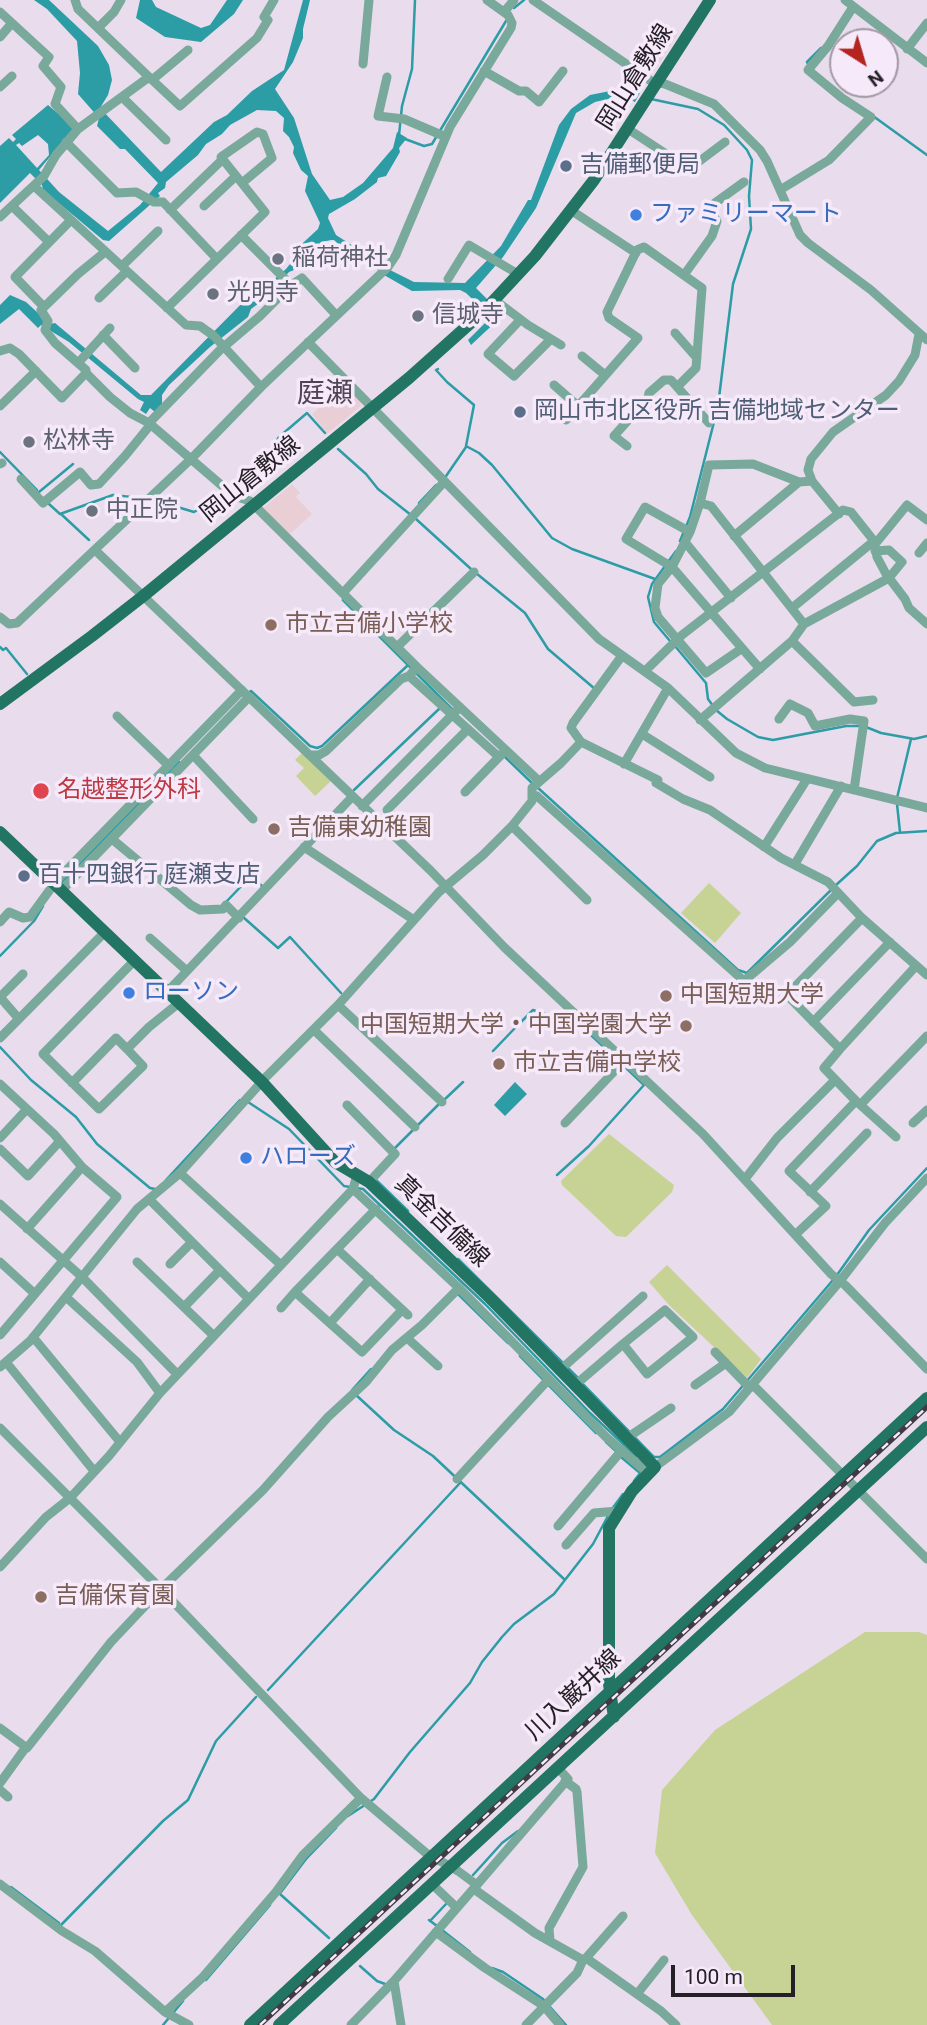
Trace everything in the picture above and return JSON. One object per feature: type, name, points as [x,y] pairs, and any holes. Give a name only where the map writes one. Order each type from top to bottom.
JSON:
[{"type":"main road","name":"岡山倉敷線","points":[[0,704],[142,597],[372,408],[490,305],[572,211],[710,0]]},
{"type":"main road","name":"真金吉備線","points":[[0,832],[262,1082],[335,1162],[362,1182],[490,1298],[555,1374],[578,1382],[630,1435],[651,1470]]},
{"type":"main road","name":"川入巌井線","points":[[250,2025],[927,1398]]},
{"type":"main road","name":"川入巌井線","points":[[279,2025],[927,1427]]},
{"type":"main road","points":[[614,1717],[610,1692],[610,1528],[613,1512],[651,1470]]},
{"type":"street","points":[[75,0],[78,9],[180,106],[257,38],[268,20],[264,18],[274,0]]},
{"type":"street","points":[[98,28],[114,12],[121,0]]},
{"type":"street","points":[[363,64],[369,0]]},
{"type":"street","points":[[0,618],[9,624],[17,623],[192,458],[261,387],[388,267],[396,256],[440,135],[511,28],[512,23],[504,12],[487,0]]},
{"type":"street","points":[[504,12],[514,0]]},
{"type":"street","points":[[533,0],[655,86],[714,104],[760,150],[800,235],[871,290],[923,337],[900,381],[886,395],[833,432],[811,459],[808,470],[812,481],[839,514]]},
{"type":"street","points":[[845,0],[927,63]]},
{"type":"street","points":[[780,190],[829,160],[870,117],[842,98],[810,67],[828,46],[853,7]]},
{"type":"street","points":[[0,12],[49,57],[43,66],[61,87],[55,104],[78,129]]},
{"type":"street","points":[[0,37],[12,23]]},
{"type":"street","points":[[907,49],[927,23]]},
{"type":"street","points":[[0,217],[39,181],[78,129],[188,50]]},
{"type":"street","points":[[484,71],[519,91],[526,91],[539,102],[563,71]]},
{"type":"street","points":[[0,87],[12,76]]},
{"type":"street","points":[[387,77],[378,116],[399,119],[440,135]]},
{"type":"street","points":[[122,97],[166,141]]},
{"type":"street","points":[[628,129],[689,169],[725,142]]},
{"type":"street","points":[[170,210],[223,159],[221,157],[257,132],[263,134],[272,158],[204,206]]},
{"type":"street","points":[[66,142],[117,193],[136,192],[148,199],[163,202],[216,258]]},
{"type":"street","points":[[166,308],[265,212],[223,159]]},
{"type":"street","points":[[39,181],[71,220],[166,308],[187,325],[201,326],[261,387]]},
{"type":"street","points":[[684,275],[712,236],[717,221],[708,208],[744,182]]},
{"type":"street","points":[[12,206],[49,242]]},
{"type":"street","points":[[572,211],[636,253]]},
{"type":"street","points":[[44,307],[15,277],[71,220]]},
{"type":"street","points":[[100,298],[158,231]]},
{"type":"street","points":[[241,235],[285,279]]},
{"type":"street","points":[[448,279],[469,245],[518,274]]},
{"type":"street","points":[[566,420],[638,338],[609,318],[607,312],[636,253],[644,247],[702,288],[696,368],[677,387]]},
{"type":"street","points":[[105,251],[41,310],[55,343],[130,412],[150,423],[234,495],[254,505],[397,647],[413,672],[535,787],[537,796],[744,981],[790,942],[838,893]]},
{"type":"street","points":[[21,478],[43,503],[80,472],[91,485],[99,484],[218,342],[285,279],[302,278],[336,315]]},
{"type":"street","points":[[490,305],[561,345]]},
{"type":"street","points":[[520,320],[488,354],[514,376],[551,339]]},
{"type":"street","points":[[78,363],[106,331],[135,368]]},
{"type":"street","points":[[675,333],[697,358]]},
{"type":"street","points":[[308,342],[599,639],[668,688],[736,753],[765,768],[927,808]]},
{"type":"street","points":[[0,351],[10,348],[62,398],[86,373]]},
{"type":"street","points":[[582,356],[605,375]]},
{"type":"street","points":[[0,406],[36,371]]},
{"type":"street","points":[[627,446],[614,436],[648,398],[649,393],[664,380],[671,380],[709,423]]},
{"type":"street","points":[[554,385],[578,406]]},
{"type":"street","points":[[741,649],[706,673],[675,643],[658,617],[655,608],[658,584],[685,542],[687,531],[701,503],[709,465],[753,464],[799,482],[812,481]]},
{"type":"street","points":[[342,591],[413,517],[443,481]]},
{"type":"street","points":[[734,536],[799,482]]},
{"type":"street","points":[[701,503],[711,506],[804,624]]},
{"type":"street","points":[[792,608],[875,545],[907,505],[927,520]]},
{"type":"street","points":[[687,531],[645,507],[626,539],[669,565],[760,668]]},
{"type":"street","points":[[645,671],[711,613],[843,510],[851,512],[875,545],[889,578],[909,608],[927,624]]},
{"type":"street","points":[[685,542],[732,598]]},
{"type":"street","points":[[919,553],[927,543]]},
{"type":"street","points":[[700,720],[792,641],[804,624],[889,578],[902,562],[889,550],[875,545]]},
{"type":"street","points":[[94,550],[446,887],[623,1063],[703,1134],[837,1278],[927,1369]]},
{"type":"street","points":[[397,647],[474,572]]},
{"type":"street","points":[[792,641],[854,702],[873,700]]},
{"type":"street","points":[[621,657],[573,723],[571,728],[581,742],[658,780],[656,783],[683,799],[710,810],[764,847],[828,882],[862,918],[926,973]]},
{"type":"street","points":[[309,755],[319,755],[326,751],[401,679],[413,672]]},
{"type":"street","points":[[624,764],[668,688]]},
{"type":"street","points":[[0,922],[9,912],[23,918],[30,917],[169,766],[193,755],[246,694]]},
{"type":"street","points":[[57,888],[112,838],[180,761],[246,694]]},
{"type":"street","points":[[779,719],[790,704],[808,713],[815,726],[850,719],[864,721],[854,790]]},
{"type":"street","points":[[457,711],[468,729],[502,754]]},
{"type":"street","points":[[362,806],[457,711]]},
{"type":"street","points":[[117,716],[169,766]]},
{"type":"street","points":[[387,810],[468,729]]},
{"type":"street","points":[[642,734],[709,777]]},
{"type":"street","points":[[94,1471],[3,1365],[33,1338],[137,1209],[180,1173],[245,1100],[338,1005],[414,919],[512,826],[531,801],[535,787],[581,742]]},
{"type":"street","points":[[465,792],[502,754]]},
{"type":"street","points":[[193,755],[253,819]]},
{"type":"street","points":[[764,847],[807,779]]},
{"type":"street","points":[[794,864],[841,786]]},
{"type":"street","points":[[168,991],[352,797]]},
{"type":"street","points":[[512,826],[587,900]]},
{"type":"street","points":[[112,838],[191,905],[200,910],[223,909],[226,905],[239,918]]},
{"type":"street","points":[[304,847],[414,919]]},
{"type":"street","points":[[840,1049],[787,995],[862,918]]},
{"type":"street","points":[[0,1038],[105,932]]},
{"type":"street","points":[[150,937],[187,971]]},
{"type":"street","points":[[813,1022],[890,942]]},
{"type":"street","points":[[72,1083],[116,1038],[143,1066],[99,1109],[72,1083],[43,1055],[135,960]]},
{"type":"street","points":[[896,1136],[824,1068],[916,966]]},
{"type":"street","points":[[19,1019],[0,997],[23,974]]},
{"type":"street","points":[[127,1049],[180,1002]]},
{"type":"street","points":[[338,1005],[442,1102]]},
{"type":"street","points":[[314,1030],[415,1127]]},
{"type":"street","points":[[796,1234],[825,1206],[789,1171],[927,1036]]},
{"type":"street","points":[[565,1123],[623,1063]]},
{"type":"street","points":[[745,1179],[778,1138],[835,1080]]},
{"type":"street","points":[[0,1084],[60,1141],[82,1167],[117,1197],[0,1335]]},
{"type":"street","points":[[0,1567],[46,1517],[70,1497],[177,1374],[281,1265],[362,1182],[395,1154],[347,1105]]},
{"type":"street","points":[[0,1138],[27,1109]]},
{"type":"street","points":[[913,1123],[927,1110]]},
{"type":"street","points":[[810,1192],[867,1133]]},
{"type":"street","points":[[0,1149],[28,1176],[60,1141]]},
{"type":"street","points":[[27,1229],[82,1167]]},
{"type":"street","points":[[180,1173],[281,1265]]},
{"type":"street","points":[[362,1182],[376,1209],[457,1290],[555,1374],[620,1453],[651,1470],[729,1412],[837,1278],[927,1178]]},
{"type":"street","points":[[149,1199],[249,1299]]},
{"type":"street","points":[[0,1204],[82,1278],[177,1374]]},
{"type":"street","points":[[281,1307],[376,1209]]},
{"type":"street","points":[[170,1264],[192,1242]]},
{"type":"street","points":[[295,1292],[362,1352],[405,1312],[337,1250]]},
{"type":"street","points":[[137,1262],[214,1336]]},
{"type":"street","points":[[1,1264],[35,1294]]},
{"type":"street","points":[[184,1307],[220,1270]]},
{"type":"street","points":[[330,1323],[370,1279]]},
{"type":"street","points":[[0,1783],[111,1642],[161,1589],[263,1490],[392,1350],[457,1290]]},
{"type":"street","points":[[457,1479],[555,1374],[642,1296]]},
{"type":"street","points":[[66,1297],[137,1362],[160,1393]]},
{"type":"street","points":[[578,1382],[623,1344],[665,1310],[694,1337],[646,1374],[623,1344]]},
{"type":"street","points":[[33,1338],[120,1442]]},
{"type":"street","points":[[407,1338],[438,1366]]},
{"type":"street","points":[[715,1352],[927,1559]]},
{"type":"street","points":[[695,1385],[726,1363]]},
{"type":"street","points":[[630,1435],[671,1408]]},
{"type":"street","points":[[0,1428],[161,1589],[365,1801],[433,1857],[452,1867],[475,1887],[550,1941],[584,1959],[637,1994],[676,2025]]},
{"type":"street","points":[[558,1526],[620,1453]]},
{"type":"street","points":[[572,1510],[586,1522]]},
{"type":"street","points":[[566,1545],[594,1513],[613,1512]]},
{"type":"street","points":[[0,1728],[26,1747]]},
{"type":"street","points":[[351,2025],[439,1930],[568,1779],[558,1768]]},
{"type":"street","points":[[550,1941],[549,1928],[583,1867],[577,1793],[576,1789],[565,1781]]},
{"type":"street","points":[[169,2012],[203,1978],[276,1892],[303,1855],[365,1801]]},
{"type":"street","points":[[0,1884],[62,1931],[95,1951],[169,2012],[189,2025]]},
{"type":"street","points":[[433,1885],[457,1908]]},
{"type":"street","points":[[526,2025],[577,1973],[584,1959],[623,1916]]},
{"type":"street","points":[[439,1930],[485,1969],[546,2004],[560,2025]]},
{"type":"street","points":[[637,1994],[664,1961]]},
{"type":"street","points":[[394,1981],[401,2025]]},
{"type":"shaded area","points":[[656,24],[677,35],[650,78],[636,69]]},
{"type":"shaded area","points":[[345,384],[360,400],[361,406],[327,434],[312,414]]},
{"type":"shaded area","points":[[292,484],[300,493],[296,497],[312,514],[288,536],[262,509]]},
{"type":"green space","points":[[303,752],[331,781],[315,796],[296,776],[304,768],[295,760]]},
{"type":"green space","points":[[709,883],[741,913],[715,943],[681,913]]},
{"type":"green space","points":[[609,1134],[674,1185],[672,1192],[626,1237],[616,1236],[562,1185],[561,1181]]},
{"type":"green space","points":[[667,1265],[761,1359],[747,1378],[669,1305],[649,1282]]},
{"type":"green space","points":[[865,1632],[919,1632],[927,1635],[927,2025],[772,2025],[692,1915],[655,1853],[662,1790],[715,1730]]},
{"type":"water","points":[[34,0],[49,0],[98,46],[109,65],[112,80],[108,95],[100,108],[161,172],[214,122],[227,115],[252,91],[284,70],[303,0],[310,0],[303,38],[293,62],[275,89],[294,118],[312,174],[330,200],[343,197],[363,183],[393,148],[397,132],[407,138],[399,148],[400,152],[386,176],[378,178],[377,182],[355,199],[329,214],[328,218],[336,235],[414,282],[465,283],[501,246],[528,200],[531,200],[559,125],[571,109],[590,95],[615,90],[641,91],[635,102],[624,97],[612,98],[595,102],[576,113],[536,208],[503,257],[476,288],[497,309],[500,318],[471,345],[468,340],[491,317],[466,293],[460,290],[412,291],[384,275],[359,255],[349,254],[331,240],[322,242],[307,259],[289,272],[266,298],[251,309],[248,317],[169,385],[162,395],[162,405],[155,412],[150,408],[146,414],[140,410],[144,402],[69,342],[41,325],[38,328],[19,309],[0,324],[0,305],[10,295],[26,302],[141,395],[151,395],[262,283],[265,285],[271,282],[286,269],[292,253],[318,229],[320,223],[305,191],[308,176],[301,170],[293,153],[294,147],[283,131],[284,118],[276,111],[257,110],[230,125],[166,182],[165,188],[158,193],[160,196],[109,241],[103,240],[43,190],[42,185],[30,173],[0,203],[0,146],[9,138],[13,142],[16,139],[12,135],[48,105],[72,125],[73,129],[39,170],[59,192],[108,231],[140,205],[158,183],[125,149],[120,149],[97,126],[99,118],[78,94],[80,73],[77,41],[47,9]],"holes":[[[38,135],[48,144],[49,155],[37,168],[16,145],[19,143],[22,146]]]},
{"type":"water","points":[[140,0],[152,0],[156,7],[201,28],[210,25],[227,0],[243,0],[234,14],[201,42],[165,37],[136,18]]},
{"type":"water","points":[[515,1082],[527,1094],[505,1116],[494,1105]]},
{"type":"waterway","points":[[399,135],[402,106],[412,69],[415,0]]},
{"type":"waterway","points":[[514,8],[524,0]]},
{"type":"waterway","points":[[405,139],[424,146],[432,144],[506,21]]},
{"type":"waterway","points":[[808,64],[821,48]]},
{"type":"waterway","points":[[651,99],[698,109],[724,125],[747,150],[752,160],[749,196],[751,229],[733,284],[718,406],[690,517],[680,541]]},
{"type":"waterway","points":[[873,116],[927,155]]},
{"type":"waterway","points":[[438,369],[436,370],[447,382],[474,405],[466,446],[492,465],[552,538],[572,549],[655,579]]},
{"type":"waterway","points":[[245,493],[279,437],[307,413],[325,433]]},
{"type":"waterway","points":[[444,479],[466,447]]},
{"type":"waterway","points":[[338,449],[366,474],[378,489],[411,515]]},
{"type":"waterway","points":[[0,452],[37,490]]},
{"type":"waterway","points":[[39,492],[73,464]]},
{"type":"waterway","points":[[419,503],[436,485]]},
{"type":"waterway","points":[[49,504],[60,514],[113,495],[140,498]]},
{"type":"waterway","points":[[151,499],[194,512],[210,503],[238,501]]},
{"type":"waterway","points":[[61,514],[89,540]]},
{"type":"waterway","points":[[416,519],[525,613],[548,649],[595,689]]},
{"type":"waterway","points":[[670,641],[654,622],[648,597],[652,584],[676,551]]},
{"type":"waterway","points":[[343,600],[452,709]]},
{"type":"waterway","points":[[675,646],[706,683],[708,699],[716,710],[758,737],[773,740],[859,726]]},
{"type":"waterway","points":[[0,647],[3,650],[6,648],[27,674]]},
{"type":"waterway","points":[[248,693],[251,691],[310,746],[317,748],[407,666]]},
{"type":"waterway","points":[[354,790],[440,708]]},
{"type":"waterway","points":[[866,727],[881,733],[914,739],[927,736]]},
{"type":"waterway","points":[[897,798],[911,739]]},
{"type":"waterway","points":[[504,756],[532,783]]},
{"type":"waterway","points":[[62,882],[179,762]]},
{"type":"waterway","points":[[537,787],[738,970],[747,973],[831,890]]},
{"type":"waterway","points":[[897,804],[900,832]]},
{"type":"waterway","points":[[836,885],[857,866],[877,841],[896,833],[927,831]]},
{"type":"waterway","points":[[226,902],[251,876],[263,887]]},
{"type":"waterway","points":[[0,956],[34,921],[43,906]]},
{"type":"waterway","points":[[243,917],[278,948],[290,937],[341,993]]},
{"type":"waterway","points":[[521,1022],[533,1010],[580,1025],[619,1061]]},
{"type":"waterway","points":[[493,1051],[515,1028]]},
{"type":"waterway","points":[[0,1047],[31,1080],[76,1117],[97,1144],[150,1188],[155,1189]]},
{"type":"waterway","points":[[557,1175],[589,1146],[644,1085],[624,1066]]},
{"type":"waterway","points":[[444,1100],[463,1082]]},
{"type":"waterway","points":[[166,1180],[240,1100]]},
{"type":"waterway","points":[[248,1102],[289,1129],[344,1186],[350,1187]]},
{"type":"waterway","points":[[394,1149],[439,1104]]},
{"type":"waterway","points":[[837,1275],[869,1230],[927,1168]]},
{"type":"waterway","points":[[375,1179],[408,1211]]},
{"type":"waterway","points":[[356,1188],[363,1189],[485,1304],[590,1413],[636,1456]]},
{"type":"waterway","points":[[458,1259],[563,1363]]},
{"type":"waterway","points":[[660,1457],[723,1409],[833,1280]]},
{"type":"waterway","points":[[458,1294],[508,1343]]},
{"type":"waterway","points":[[520,1356],[596,1433]]},
{"type":"waterway","points":[[568,1368],[578,1378]]},
{"type":"waterway","points":[[352,1390],[371,1369]]},
{"type":"waterway","points":[[582,1383],[654,1457],[660,1457]]},
{"type":"waterway","points":[[356,1395],[394,1430],[433,1456],[565,1580]]},
{"type":"waterway","points":[[606,1442],[617,1452]]},
{"type":"waterway","points":[[621,1457],[640,1473]]},
{"type":"waterway","points":[[634,1481],[641,1472]]},
{"type":"waterway","points":[[268,1690],[460,1483]]},
{"type":"waterway","points":[[612,1509],[623,1494]]},
{"type":"waterway","points":[[348,1816],[374,1799],[410,1752],[470,1683],[482,1662],[514,1624],[554,1594],[593,1544],[609,1514]]},
{"type":"waterway","points":[[61,1925],[163,1821],[188,1800],[216,1741],[256,1697]]},
{"type":"waterway","points":[[281,1892],[306,1859],[336,1828]]},
{"type":"waterway","points":[[473,1875],[502,1843],[518,1831]]},
{"type":"waterway","points":[[11,1887],[59,1923]]},
{"type":"waterway","points":[[280,1894],[329,1938]]},
{"type":"waterway","points":[[430,1921],[446,1904]]},
{"type":"waterway","points":[[206,1980],[270,1905]]},
{"type":"waterway","points":[[429,1920],[437,1926]]},
{"type":"waterway","points":[[442,1930],[470,1952]]},
{"type":"waterway","points":[[360,1966],[377,1981],[385,1984]]},
{"type":"waterway","points":[[492,1968],[503,1972],[543,1999],[566,2025]]},
{"type":"waterway","points":[[163,2025],[183,2001]]},
{"type":"railway","points":[[260,2025],[927,1407]]},
{"type":"place","name":"吉備郵便局","points":[[566,166]]},
{"type":"place","name":"ファミリーマート","points":[[636,215]]},
{"type":"place","name":"稲荷神社","points":[[278,259]]},
{"type":"place","name":"光明寺","points":[[213,294]]},
{"type":"place","name":"信城寺","points":[[418,316]]},
{"type":"place","name":"岡山市北区役所 吉備地域センター","points":[[520,412]]},
{"type":"place","name":"松林寺","points":[[29,442]]},
{"type":"place","name":"中正院","points":[[92,511]]},
{"type":"place","name":"市立吉備小学校","points":[[271,625]]},
{"type":"place","name":"名越整形外科","points":[[41,791]]},
{"type":"place","name":"吉備東幼稚園","points":[[274,829]]},
{"type":"place","name":"百十四銀行 庭瀬支店","points":[[24,876]]},
{"type":"place","name":"ローソン","points":[[129,993]]},
{"type":"place","name":"中国短期大学","points":[[666,996]]},
{"type":"place","name":"中国短期大学・中国学園大学","points":[[686,1026]]},
{"type":"place","name":"市立吉備中学校","points":[[499,1064]]},
{"type":"place","name":"ハローズ","points":[[246,1158]]},
{"type":"place","name":"吉備保育園","points":[[41,1597]]},
{"type":"district","name":"庭瀬","points":[[325,395]]}]
